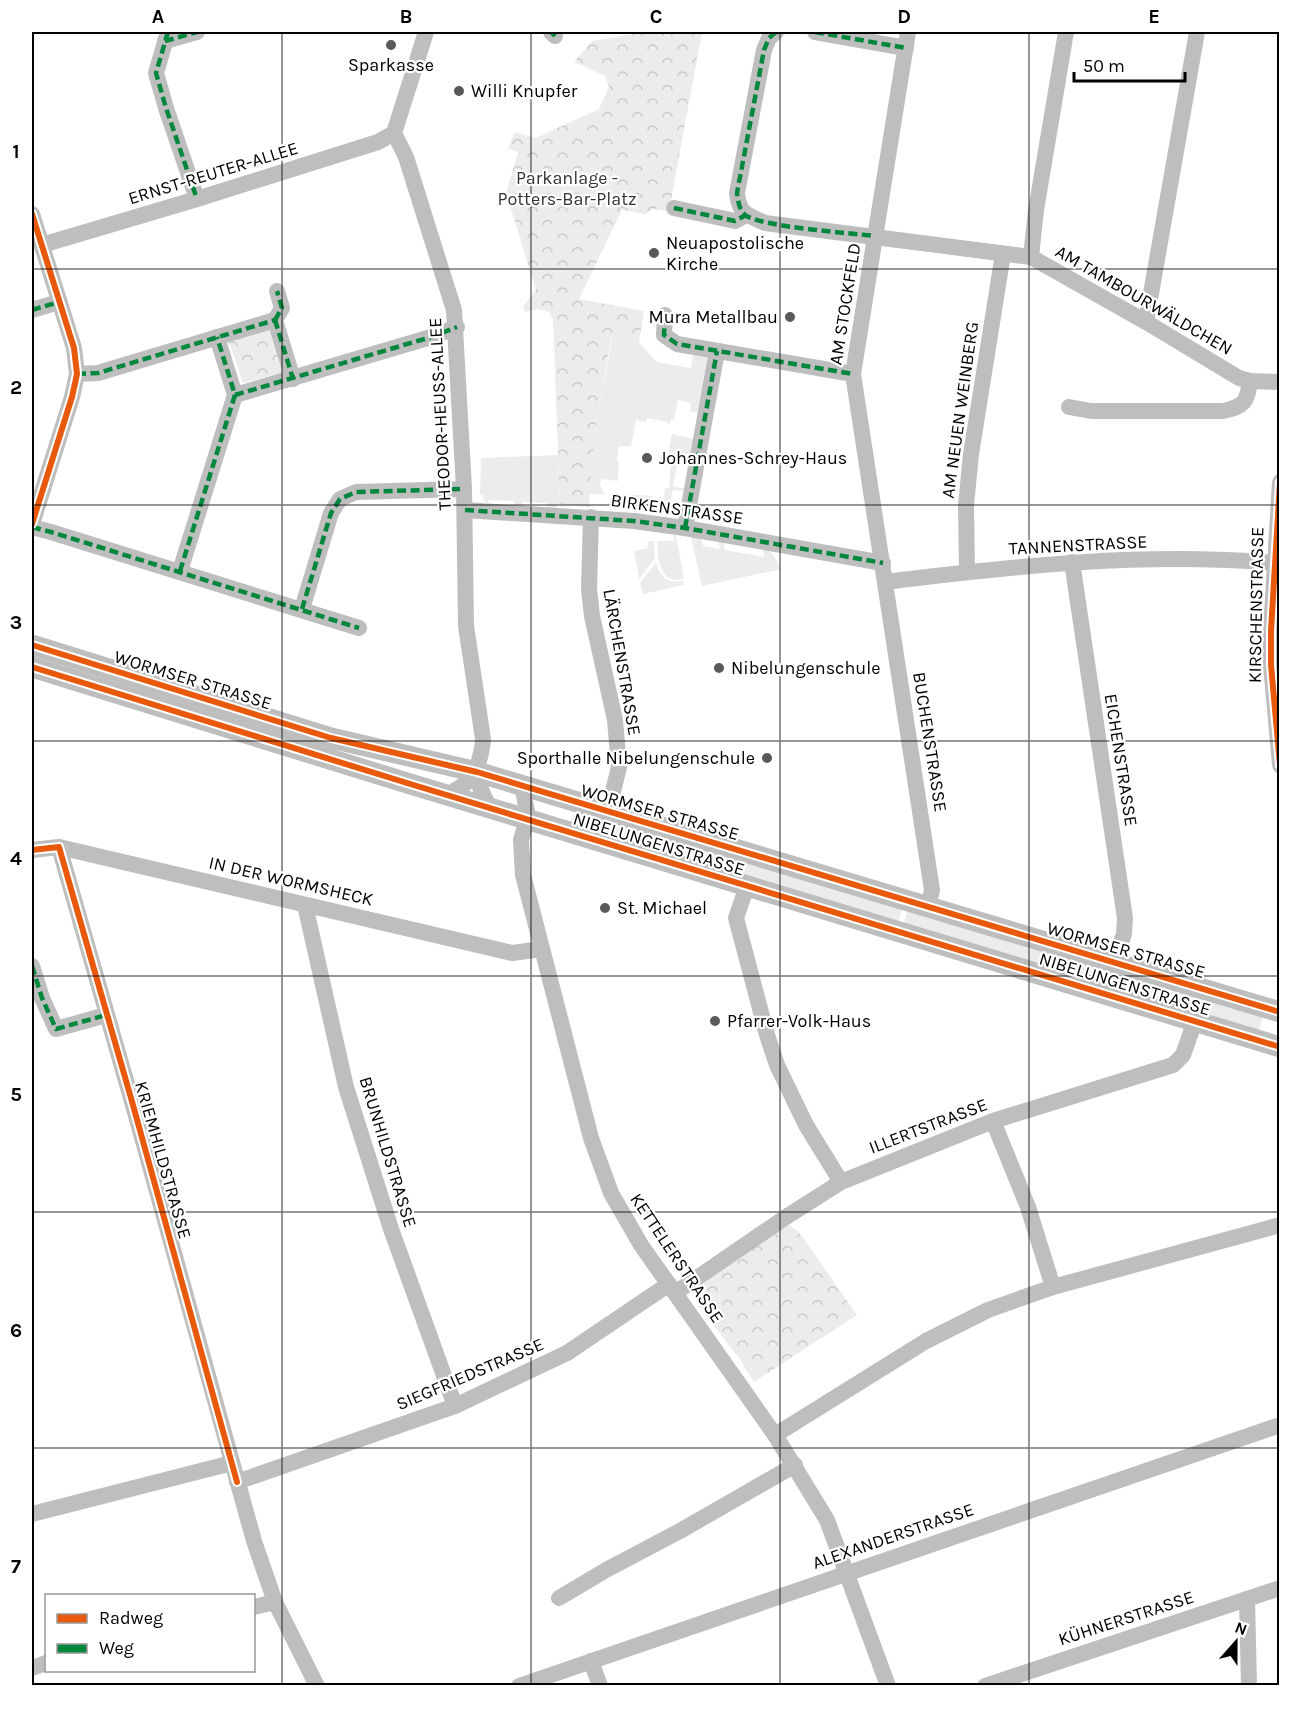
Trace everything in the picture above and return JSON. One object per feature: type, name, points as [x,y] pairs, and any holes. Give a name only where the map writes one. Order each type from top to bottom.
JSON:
[{"type":"street","points":[[197,32],[166,36],[156,73],[197,199]]},
{"type":"street","points":[[394,133],[426,32]]},
{"type":"street","points":[[674,208],[735,221],[746,215],[738,205],[737,193],[764,50],[769,38],[776,32]]},
{"type":"street","points":[[815,32],[907,40]]},
{"type":"street","points":[[1031,257],[1036,210],[1066,32]]},
{"type":"street","points":[[1146,322],[1197,32]]},
{"type":"street","name":"AM STOCKFELD","points":[[885,582],[853,374],[907,40]]},
{"type":"street","name":"ERNST-REUTER-ALLEE","points":[[42,245],[378,142],[394,133]]},
{"type":"street","name":"THEODOR-HEUSS-ALLEE","points":[[394,133],[406,157],[454,310],[457,327],[465,510],[466,626],[483,739],[483,750],[477,772]]},
{"type":"street","points":[[32,214],[74,348],[77,374],[32,526],[359,627]]},
{"type":"street","name":"AM TAMBOURWÄLDCHEN","points":[[746,215],[765,223],[1031,257],[1239,378],[1250,381],[1280,382]]},
{"type":"street","name":"AM NEUEN WEINBERG","points":[[967,572],[966,505],[971,454],[1003,255]]},
{"type":"street","points":[[77,374],[98,373],[275,320],[282,308],[277,291]]},
{"type":"street","points":[[32,310],[59,302]]},
{"type":"street","points":[[665,315],[662,331],[676,344],[853,374]]},
{"type":"street","points":[[275,320],[293,379]]},
{"type":"street","points":[[235,394],[293,379],[457,327]]},
{"type":"street","points":[[180,572],[235,394],[217,337]]},
{"type":"street","points":[[685,528],[717,351]]},
{"type":"street","points":[[1069,407],[1091,411],[1223,411],[1239,407],[1244,403],[1250,381]]},
{"type":"street","name":"KIRSCHENSTRASSE","points":[[1280,482],[1274,563],[1275,632],[1271,665],[1280,765]]},
{"type":"street","points":[[302,609],[331,513],[340,499],[356,492],[464,489]]},
{"type":"street","name":"BIRKENSTRASSE","points":[[465,510],[591,517],[685,528],[883,563]]},
{"type":"street","name":"LÄRCHENSTRASSE","points":[[591,517],[589,589],[592,616],[615,720],[619,767],[608,812]]},
{"type":"street","name":"TANNENSTRASSE","points":[[885,582],[1072,562],[1234,559],[1274,563]]},
{"type":"street","name":"EICHENSTRASSE","points":[[1072,562],[1125,918],[1124,934],[1114,962]]},
{"type":"street","name":"BUCHENSTRASSE","points":[[885,582],[932,890],[928,907]]},
{"type":"street","name":"WORMSER STRASSE","points":[[32,645],[331,738],[477,772],[1280,1012]]},
{"type":"street","name":"NIBELUNGENSTRASSE","points":[[32,667],[1280,1047]]},
{"type":"street","points":[[448,795],[465,784],[477,772]]},
{"type":"street","points":[[477,772],[482,793],[490,808]]},
{"type":"street","name":"KETTELERSTRASSE","points":[[522,786],[526,819],[521,840],[523,875],[591,1138],[607,1182],[641,1245],[775,1435],[827,1520],[888,1686]]},
{"type":"street","points":[[526,819],[536,807],[552,796]]},
{"type":"street","name":"IN DER WORMSHECK","points":[[32,850],[59,847],[512,953],[542,949]]},
{"type":"street","name":"KRIEMHILDSTRASSE","points":[[59,847],[254,1541],[275,1602],[317,1686]]},
{"type":"street","points":[[747,886],[736,918],[777,1065],[806,1125],[841,1182]]},
{"type":"street","name":"BRUNHILDSTRASSE","points":[[305,905],[346,1087],[391,1229],[455,1406]]},
{"type":"street","points":[[32,966],[42,998],[56,1029],[106,1015]]},
{"type":"street","name":"ILLERTSTRASSE","points":[[672,1288],[841,1182],[993,1121],[1173,1065],[1183,1055],[1195,1021]]},
{"type":"street","points":[[993,1121],[1028,1207],[1053,1287]]},
{"type":"street","points":[[775,1435],[926,1341],[988,1310],[1053,1287],[1280,1225]]},
{"type":"street","name":"SIEGFRIEDSTRASSE","points":[[237,1482],[455,1406],[567,1353],[672,1288]]},
{"type":"street","name":"ALEXANDERSTRASSE","points":[[519,1686],[1280,1425]]},
{"type":"street","points":[[32,1514],[232,1463]]},
{"type":"street","points":[[560,1598],[795,1465]]},
{"type":"street","name":"KÜHNERSTRASSE","points":[[986,1686],[1280,1588]]},
{"type":"street","points":[[1247,1599],[1249,1686]]},
{"type":"street","points":[[255,1607],[275,1602]]},
{"type":"street","points":[[591,1661],[600,1686]]},
{"type":"green space","name":"Parkanlage - Potters-Bar-Platz","points":[[647,32],[702,32],[669,211],[653,209],[645,214],[622,210],[579,299],[644,311],[639,343],[611,339],[595,431],[589,507],[560,504],[553,320],[549,312],[539,309],[525,312],[523,306],[536,290],[506,193],[518,152],[508,148],[515,132],[536,138],[599,109],[609,87],[605,76],[574,62],[592,41]]},
{"type":"green space","points":[[272,327],[285,372],[243,383],[229,342]]},
{"type":"green space","points":[[612,338],[639,343],[657,362],[691,368],[693,354],[706,356],[709,359],[699,413],[690,412],[690,403],[678,400],[674,420],[671,420],[669,425],[667,422],[647,418],[646,422],[636,420],[631,446],[619,446],[618,481],[601,479],[600,487],[604,495],[590,494],[595,431]]},
{"type":"green space","points":[[672,434],[694,439],[690,461],[672,458],[673,455],[668,454]]},
{"type":"green space","points":[[558,455],[560,504],[557,504],[556,509],[547,509],[547,503],[522,502],[522,507],[514,507],[514,501],[488,500],[488,504],[483,500],[483,495],[480,495],[481,458]]},
{"type":"green space","points":[[671,465],[677,466],[673,486],[686,489],[685,491],[673,490],[670,506],[682,509],[680,513],[623,508],[624,494],[652,496],[652,502],[663,504],[665,488],[669,488]]},
{"type":"green space","points":[[673,530],[675,530],[684,579],[669,578],[659,563],[657,541],[674,541]]},
{"type":"green space","points":[[690,533],[701,535],[703,546],[720,549],[718,538],[723,539],[725,550],[764,557],[762,546],[767,547],[781,571],[702,586]]},
{"type":"green space","points":[[647,541],[654,541],[655,558],[639,579],[634,551],[649,548]]},
{"type":"green space","points":[[656,563],[665,578],[683,581],[684,585],[643,594],[640,583]]},
{"type":"green space","points":[[574,812],[623,828],[658,830],[719,848],[711,871],[569,827]]},
{"type":"green space","points":[[730,851],[904,904],[896,927],[723,875]]},
{"type":"green space","points":[[909,905],[1168,983],[1161,1008],[902,929]]},
{"type":"green space","points":[[1174,984],[1265,1011],[1258,1032],[1166,1009]]},
{"type":"green space","points":[[786,1223],[799,1232],[857,1315],[754,1382],[739,1358],[697,1304],[702,1285]]},
{"type":"marked path","points":[[168,32],[156,73],[197,199]]},
{"type":"marked path","points":[[165,41],[197,32]]},
{"type":"marked path","points":[[551,32],[555,36]]},
{"type":"marked path","points":[[776,32],[769,38],[764,50],[737,193],[741,210],[745,215],[769,223],[875,236]]},
{"type":"marked path","points":[[815,32],[906,48]]},
{"type":"marked path","points":[[674,208],[735,221],[746,215]]},
{"type":"marked path","points":[[275,320],[282,308],[277,291]]},
{"type":"marked path","points":[[32,310],[59,302]]},
{"type":"marked path","points":[[665,315],[664,335],[677,344],[853,374]]},
{"type":"marked path","points":[[275,320],[293,379]]},
{"type":"marked path","points":[[77,374],[98,373],[275,320]]},
{"type":"marked path","points":[[235,395],[431,337],[457,327]]},
{"type":"marked path","points":[[180,571],[235,395],[217,337]]},
{"type":"marked path","points":[[685,528],[717,351]]},
{"type":"marked path","points":[[302,609],[331,513],[340,499],[356,492],[464,489]]},
{"type":"marked path","points":[[465,510],[634,521],[883,563]]},
{"type":"marked path","points":[[32,527],[359,628]]},
{"type":"marked path","points":[[32,966],[42,998],[56,1029],[106,1015]]},
{"type":"cycle path","points":[[32,214],[74,348],[77,374],[72,397],[32,524]]},
{"type":"cycle path","points":[[1280,482],[1271,631],[1271,665],[1280,765]]},
{"type":"cycle path","points":[[32,645],[331,738],[477,772],[1280,1012]]},
{"type":"cycle path","points":[[32,667],[1280,1047]]},
{"type":"cycle path","points":[[32,850],[59,847],[237,1482]]},
{"type":"place","name":"Sparkasse","points":[[391,45]]},
{"type":"place","name":"Willi Knupfer","points":[[459,91]]},
{"type":"place","name":"Neuapostolische Kirche","points":[[654,253]]},
{"type":"place","name":"Mura Metallbau","points":[[790,317]]},
{"type":"place","name":"Johannes-Schrey-Haus","points":[[647,458]]},
{"type":"place","name":"Nibelungenschule","points":[[719,668]]},
{"type":"place","name":"Sporthalle Nibelungenschule","points":[[767,758]]},
{"type":"place","name":"St. Michael","points":[[605,908]]},
{"type":"place","name":"Pfarrer-Volk-Haus","points":[[715,1021]]}]
